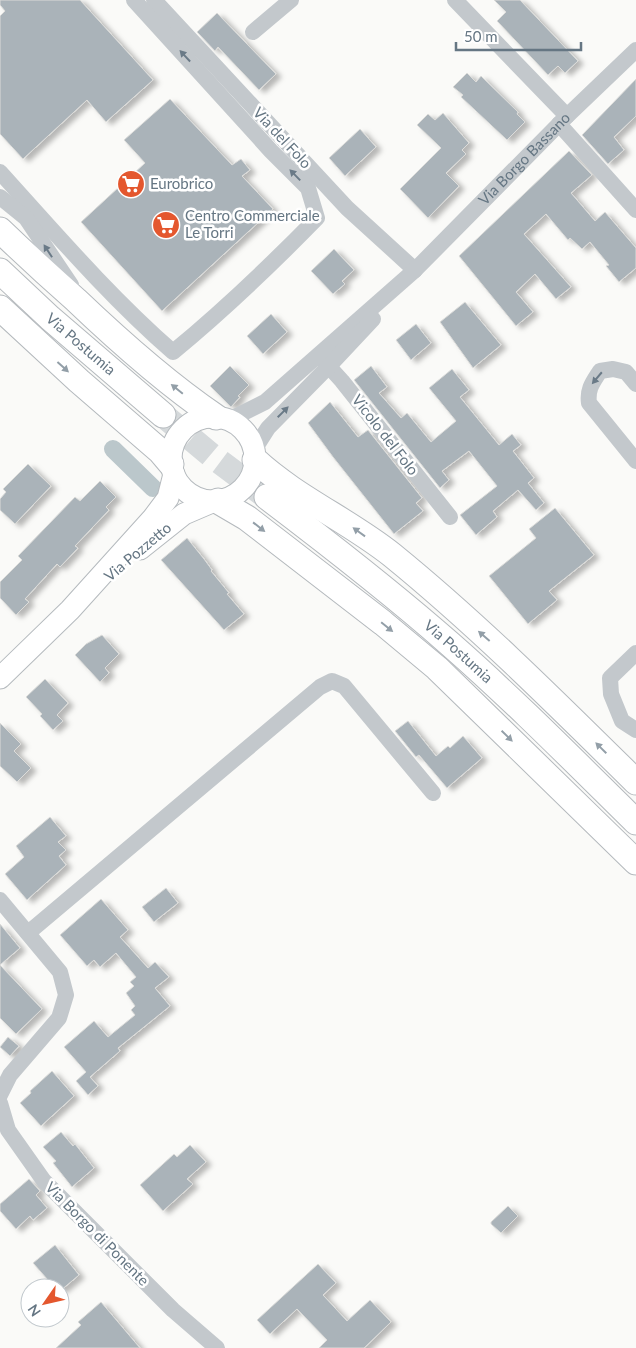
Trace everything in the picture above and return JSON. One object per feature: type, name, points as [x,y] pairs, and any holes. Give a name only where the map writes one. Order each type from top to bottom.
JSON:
[{"type":"highway","points":[[0,230],[96,319],[156,371],[192,401],[223,419]]},
{"type":"highway","name":"Via Postumia","points":[[0,271],[50,318],[162,415]]},
{"type":"highway","points":[[0,308],[160,451],[173,469]]},
{"type":"highway","points":[[255,455],[275,478],[342,519],[391,554],[500,650],[636,782]]},
{"type":"highway","name":"Via Postumia","points":[[267,497],[361,569],[450,643],[520,708],[636,822]]},
{"type":"highway","points":[[215,502],[254,524],[384,623],[437,668],[636,862]]},
{"type":"main road","name":"Via Borgo Bassano","points":[[173,469],[172,451],[176,440],[183,430],[193,422],[204,418],[223,419]]},
{"type":"main road","points":[[223,419],[240,426],[248,436],[255,455]]},
{"type":"main road","name":"Via Borgo Bassano","points":[[215,502],[230,498],[244,488],[254,472],[255,455]]},
{"type":"main road","points":[[173,469],[185,491],[202,500],[215,502]]},
{"type":"main road","name":"Via Pozzetto","points":[[70,610],[161,509],[168,498],[173,469]]},
{"type":"main road","name":"Via Pozzetto","points":[[0,678],[70,610],[159,533],[184,514],[215,502]]},
{"type":"street","points":[[0,172],[136,320],[173,352],[215,317],[266,270],[317,218],[308,188],[271,151],[134,0]]},
{"type":"street","name":"Via del Folo","points":[[154,0],[347,208],[415,270]]},
{"type":"street","points":[[254,32],[291,0]]},
{"type":"street","points":[[456,0],[563,120],[636,210]]},
{"type":"street","name":"Via Borgo Bassano","points":[[255,455],[268,428],[324,360],[563,120],[636,50]]},
{"type":"street","points":[[0,185],[26,218],[96,319]]},
{"type":"street","points":[[0,197],[26,218]]},
{"type":"street","points":[[0,322],[27,334]]},
{"type":"street","name":"Via Borgo Bassano","points":[[223,419],[265,402],[324,360]]},
{"type":"street","name":"Vicolo del Folo","points":[[324,360],[450,517]]},
{"type":"street","points":[[636,384],[626,372],[613,369],[600,371],[592,383],[588,394],[590,403],[636,461]]},
{"type":"street","points":[[636,653],[610,678],[611,694],[622,721],[636,730]]},
{"type":"street","points":[[28,933],[320,687],[332,681],[344,686],[433,793]]},
{"type":"street","points":[[0,900],[60,972],[66,995],[59,1018],[10,1075],[0,1095]]},
{"type":"street","name":"Via Borgo di Ponente","points":[[0,1103],[8,1130],[44,1181],[173,1310],[217,1348]]},
{"type":"building","points":[[0,0],[80,0],[153,80],[106,122],[87,100],[23,159],[0,134],[0,16],[5,11],[0,5]]},
{"type":"building","points":[[494,0],[520,0],[578,61],[565,73],[558,66],[548,75],[497,21],[506,12]]},
{"type":"building","points":[[217,13],[276,74],[259,90],[218,47],[215,51],[197,32]]},
{"type":"building","points":[[467,73],[476,82],[481,76],[518,112],[517,114],[525,122],[507,140],[461,97],[463,95],[453,87]]},
{"type":"building","points":[[636,79],[636,116],[614,137],[624,150],[608,164],[582,135]]},
{"type":"building","points":[[170,99],[232,165],[241,159],[250,170],[242,176],[273,209],[162,311],[81,222],[145,163],[124,140]]},
{"type":"building","points":[[443,113],[469,143],[462,150],[466,154],[446,173],[459,186],[428,218],[400,189],[441,148],[417,125],[428,114],[435,120]]},
{"type":"building","points":[[360,129],[376,147],[345,176],[329,158]]},
{"type":"building","points":[[569,151],[592,175],[571,193],[595,221],[605,212],[636,248],[636,268],[619,282],[606,266],[609,265],[590,242],[582,249],[570,238],[568,240],[546,214],[524,234],[571,287],[556,299],[535,274],[516,292],[533,312],[516,326],[459,256]]},
{"type":"building","points":[[334,249],[354,270],[342,281],[345,284],[333,294],[311,271]]},
{"type":"building","points":[[465,302],[501,345],[473,368],[440,322]]},
{"type":"building","points":[[271,314],[287,332],[263,354],[247,336]]},
{"type":"building","points":[[416,324],[431,343],[411,360],[396,340]]},
{"type":"building","points":[[230,366],[249,385],[238,396],[240,397],[231,407],[210,386]]},
{"type":"building","points":[[371,366],[387,387],[379,393],[401,418],[407,413],[431,442],[456,421],[429,388],[452,369],[469,390],[460,397],[499,445],[512,434],[521,445],[513,451],[534,478],[528,483],[544,503],[536,510],[518,490],[493,511],[497,517],[476,535],[460,515],[497,486],[469,451],[442,471],[449,480],[440,488],[354,380]]},
{"type":"building","points":[[330,402],[358,437],[368,430],[422,498],[416,503],[423,511],[394,534],[308,423]]},
{"type":"building","points":[[28,464],[51,486],[15,524],[0,510],[0,499],[6,492],[3,489]]},
{"type":"building","points":[[100,481],[116,497],[106,507],[109,510],[75,546],[78,548],[60,567],[57,564],[25,599],[29,602],[16,615],[0,598],[0,582],[22,560],[18,556],[75,497],[80,501]]},
{"type":"building","points":[[555,508],[594,555],[549,591],[557,600],[528,624],[489,576],[536,538],[529,529]]},
{"type":"building","points":[[187,538],[229,593],[227,594],[244,614],[224,630],[161,560]]},
{"type":"building","points":[[102,635],[119,654],[105,668],[109,673],[100,682],[75,655],[86,644]]},
{"type":"building","points":[[45,679],[68,703],[57,715],[63,721],[53,730],[40,716],[42,714],[26,697]]},
{"type":"building","points":[[408,721],[436,756],[448,746],[450,748],[463,736],[482,758],[447,788],[419,755],[416,757],[395,731]]},
{"type":"building","points":[[0,723],[21,744],[14,751],[31,768],[17,782],[0,766]]},
{"type":"building","points":[[50,817],[66,836],[58,842],[66,850],[59,856],[66,865],[27,900],[5,874],[24,857],[16,846]]},
{"type":"building","points":[[166,888],[178,903],[154,922],[142,907]]},
{"type":"building","points":[[101,899],[128,930],[120,937],[148,968],[155,962],[169,977],[155,988],[170,1006],[118,1048],[120,1051],[90,1077],[98,1086],[88,1095],[76,1081],[86,1072],[64,1047],[94,1021],[108,1037],[135,1015],[131,1010],[135,1006],[126,993],[134,986],[130,982],[136,977],[116,953],[100,967],[94,960],[87,966],[60,935]]},
{"type":"building","points":[[0,924],[20,948],[0,965]]},
{"type":"building","points":[[0,965],[42,1009],[16,1034],[0,1018]]},
{"type":"building","points":[[8,1037],[19,1046],[10,1056],[0,1047]]},
{"type":"building","points":[[52,1071],[74,1096],[41,1126],[20,1103]]},
{"type":"building","points":[[61,1132],[73,1146],[75,1144],[94,1168],[72,1187],[53,1163],[56,1161],[43,1147]]},
{"type":"building","points":[[190,1145],[206,1162],[187,1179],[193,1184],[163,1211],[140,1185],[174,1154],[177,1157]]},
{"type":"building","points":[[29,1179],[40,1191],[36,1195],[47,1208],[33,1220],[30,1216],[16,1229],[0,1211],[0,1204]]},
{"type":"building","points":[[508,1206],[518,1216],[501,1233],[491,1222]]},
{"type":"building","points":[[55,1245],[79,1275],[70,1283],[70,1278],[46,1278],[33,1263]]},
{"type":"building","points":[[318,1264],[336,1283],[323,1295],[347,1321],[370,1300],[391,1322],[364,1348],[319,1348],[327,1340],[297,1309],[270,1334],[257,1320]]},
{"type":"building","points":[[101,1302],[140,1348],[56,1348],[81,1325],[78,1322]]},
{"type":"waterway","points":[[113,449],[153,488]]},
{"type":"tunnel","points":[[163,415],[212,456],[267,497]]},
{"type":"place","name":"Eurobrico","points":[[131,184]]},
{"type":"place","name":"Centro Commerciale Le Torri","points":[[166,225]]}]
